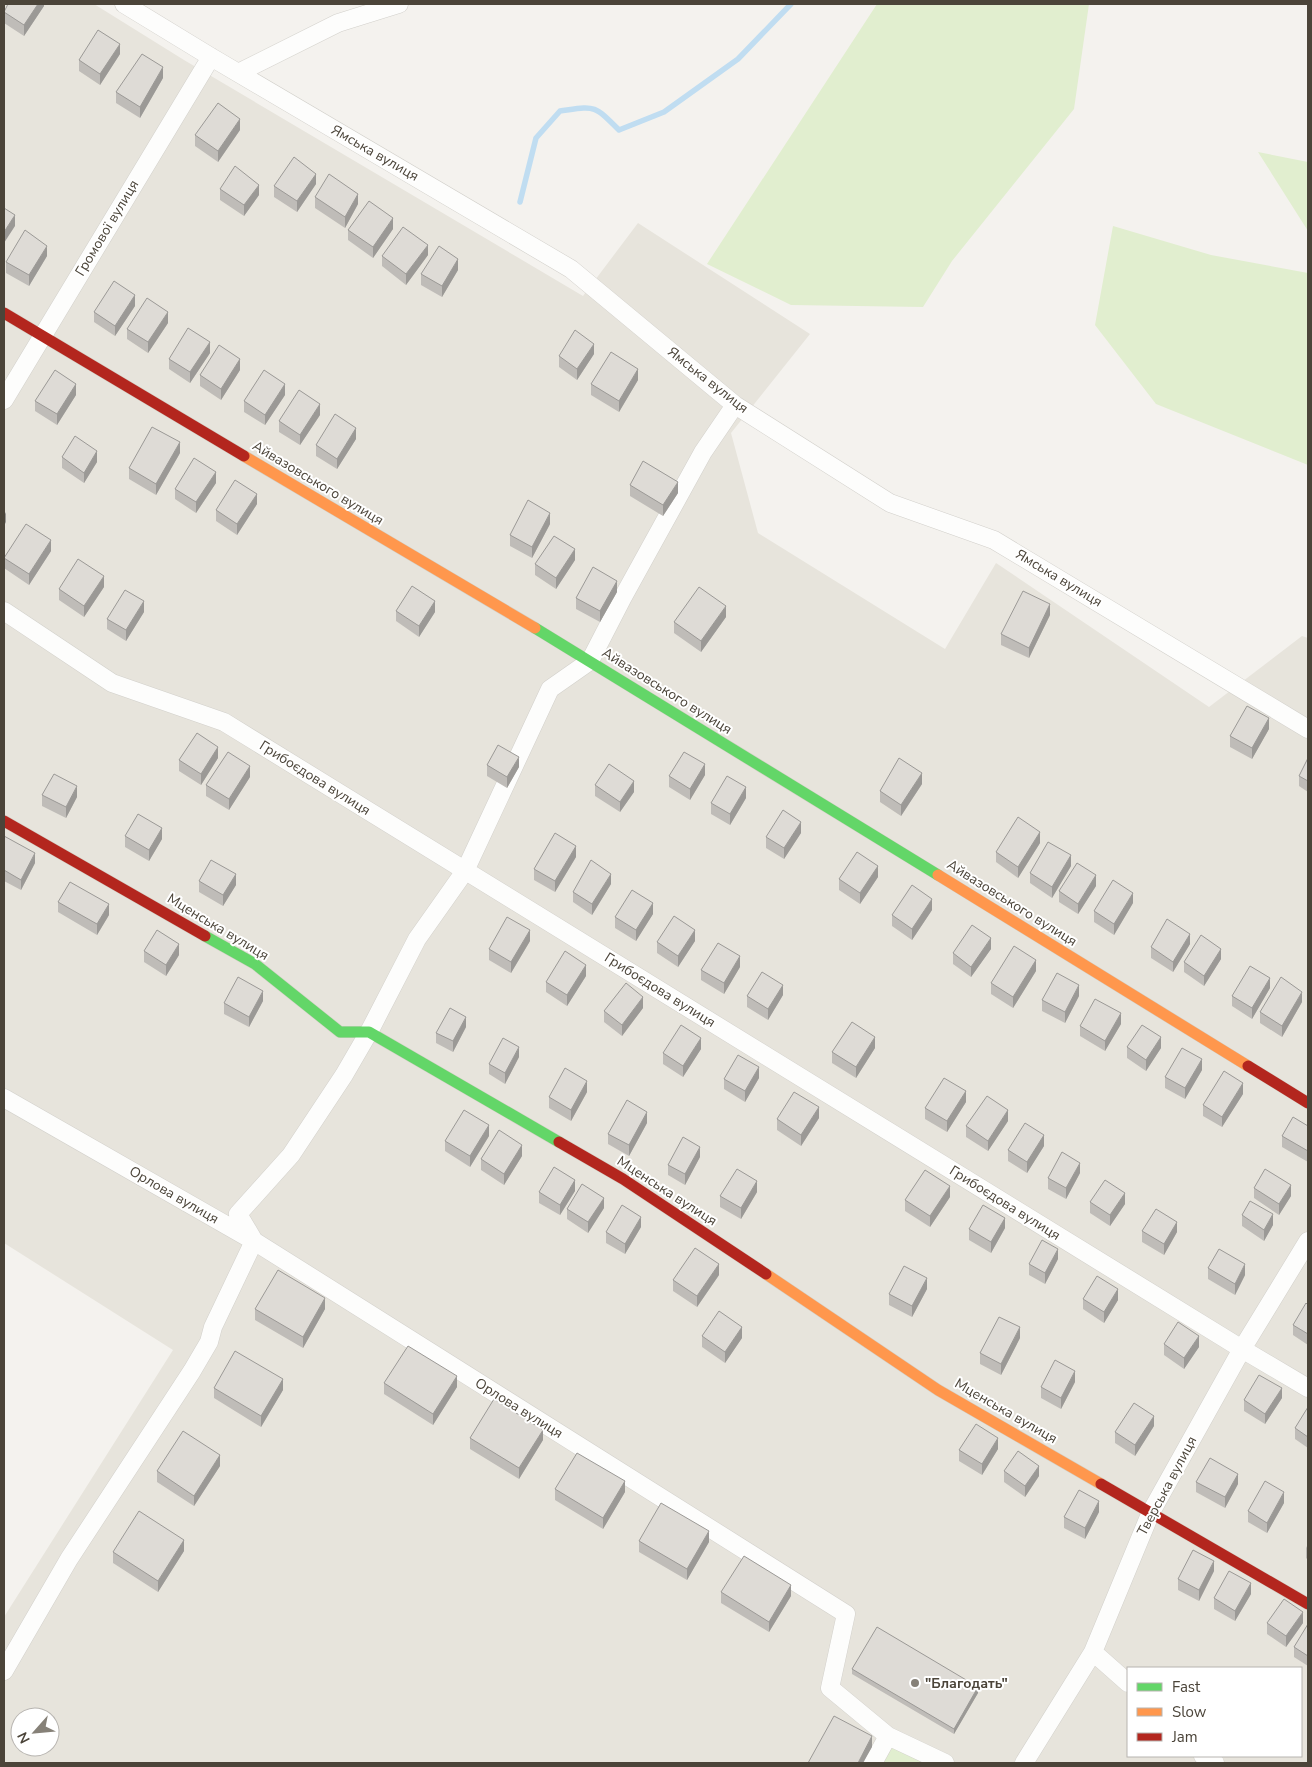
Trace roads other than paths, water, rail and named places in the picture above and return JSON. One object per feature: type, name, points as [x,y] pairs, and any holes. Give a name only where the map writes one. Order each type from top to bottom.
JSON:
[{"type":"street","name":"Ямська вулиця","points":[[124,4],[572,269],[735,405],[890,504],[994,540],[1308,729]]},
{"type":"street","points":[[238,72],[338,23],[399,4]]},
{"type":"street","name":"Громової вулиця","points":[[4,400],[211,57]]},
{"type":"street","name":"Айвазовського вулиця","points":[[4,313],[590,661],[1308,1102]]},
{"type":"street","points":[[4,1671],[69,1558],[197,1364],[209,1342],[213,1327],[254,1241],[238,1214],[291,1155],[344,1075],[369,1032],[417,938],[466,871],[550,689],[590,661],[702,452],[735,405]]},
{"type":"street","name":"Грибоєдова вулиця","points":[[4,611],[112,683],[224,722],[1308,1388]]},
{"type":"street","name":"Мценська вулиця","points":[[4,821],[255,964],[340,1032],[369,1032],[623,1179],[938,1390],[1308,1604]]},
{"type":"street","name":"Орлова вулиця","points":[[4,1098],[254,1241],[846,1614],[830,1688],[888,1736],[945,1763]]},
{"type":"street","name":"Тверська вулиця","points":[[1024,1763],[1093,1652],[1151,1512],[1242,1349],[1308,1242]]},
{"type":"street","points":[[1093,1652],[1127,1682]]},
{"type":"street","points":[[873,1763],[888,1736]]},
{"type":"waterway","points":[[520,202],[536,138],[560,111],[580,108],[593,109],[604,115],[619,130],[664,112],[738,59],[791,4]]},
{"type":"place","name":"\"Благодать\"","points":[[915,1683]]}]
